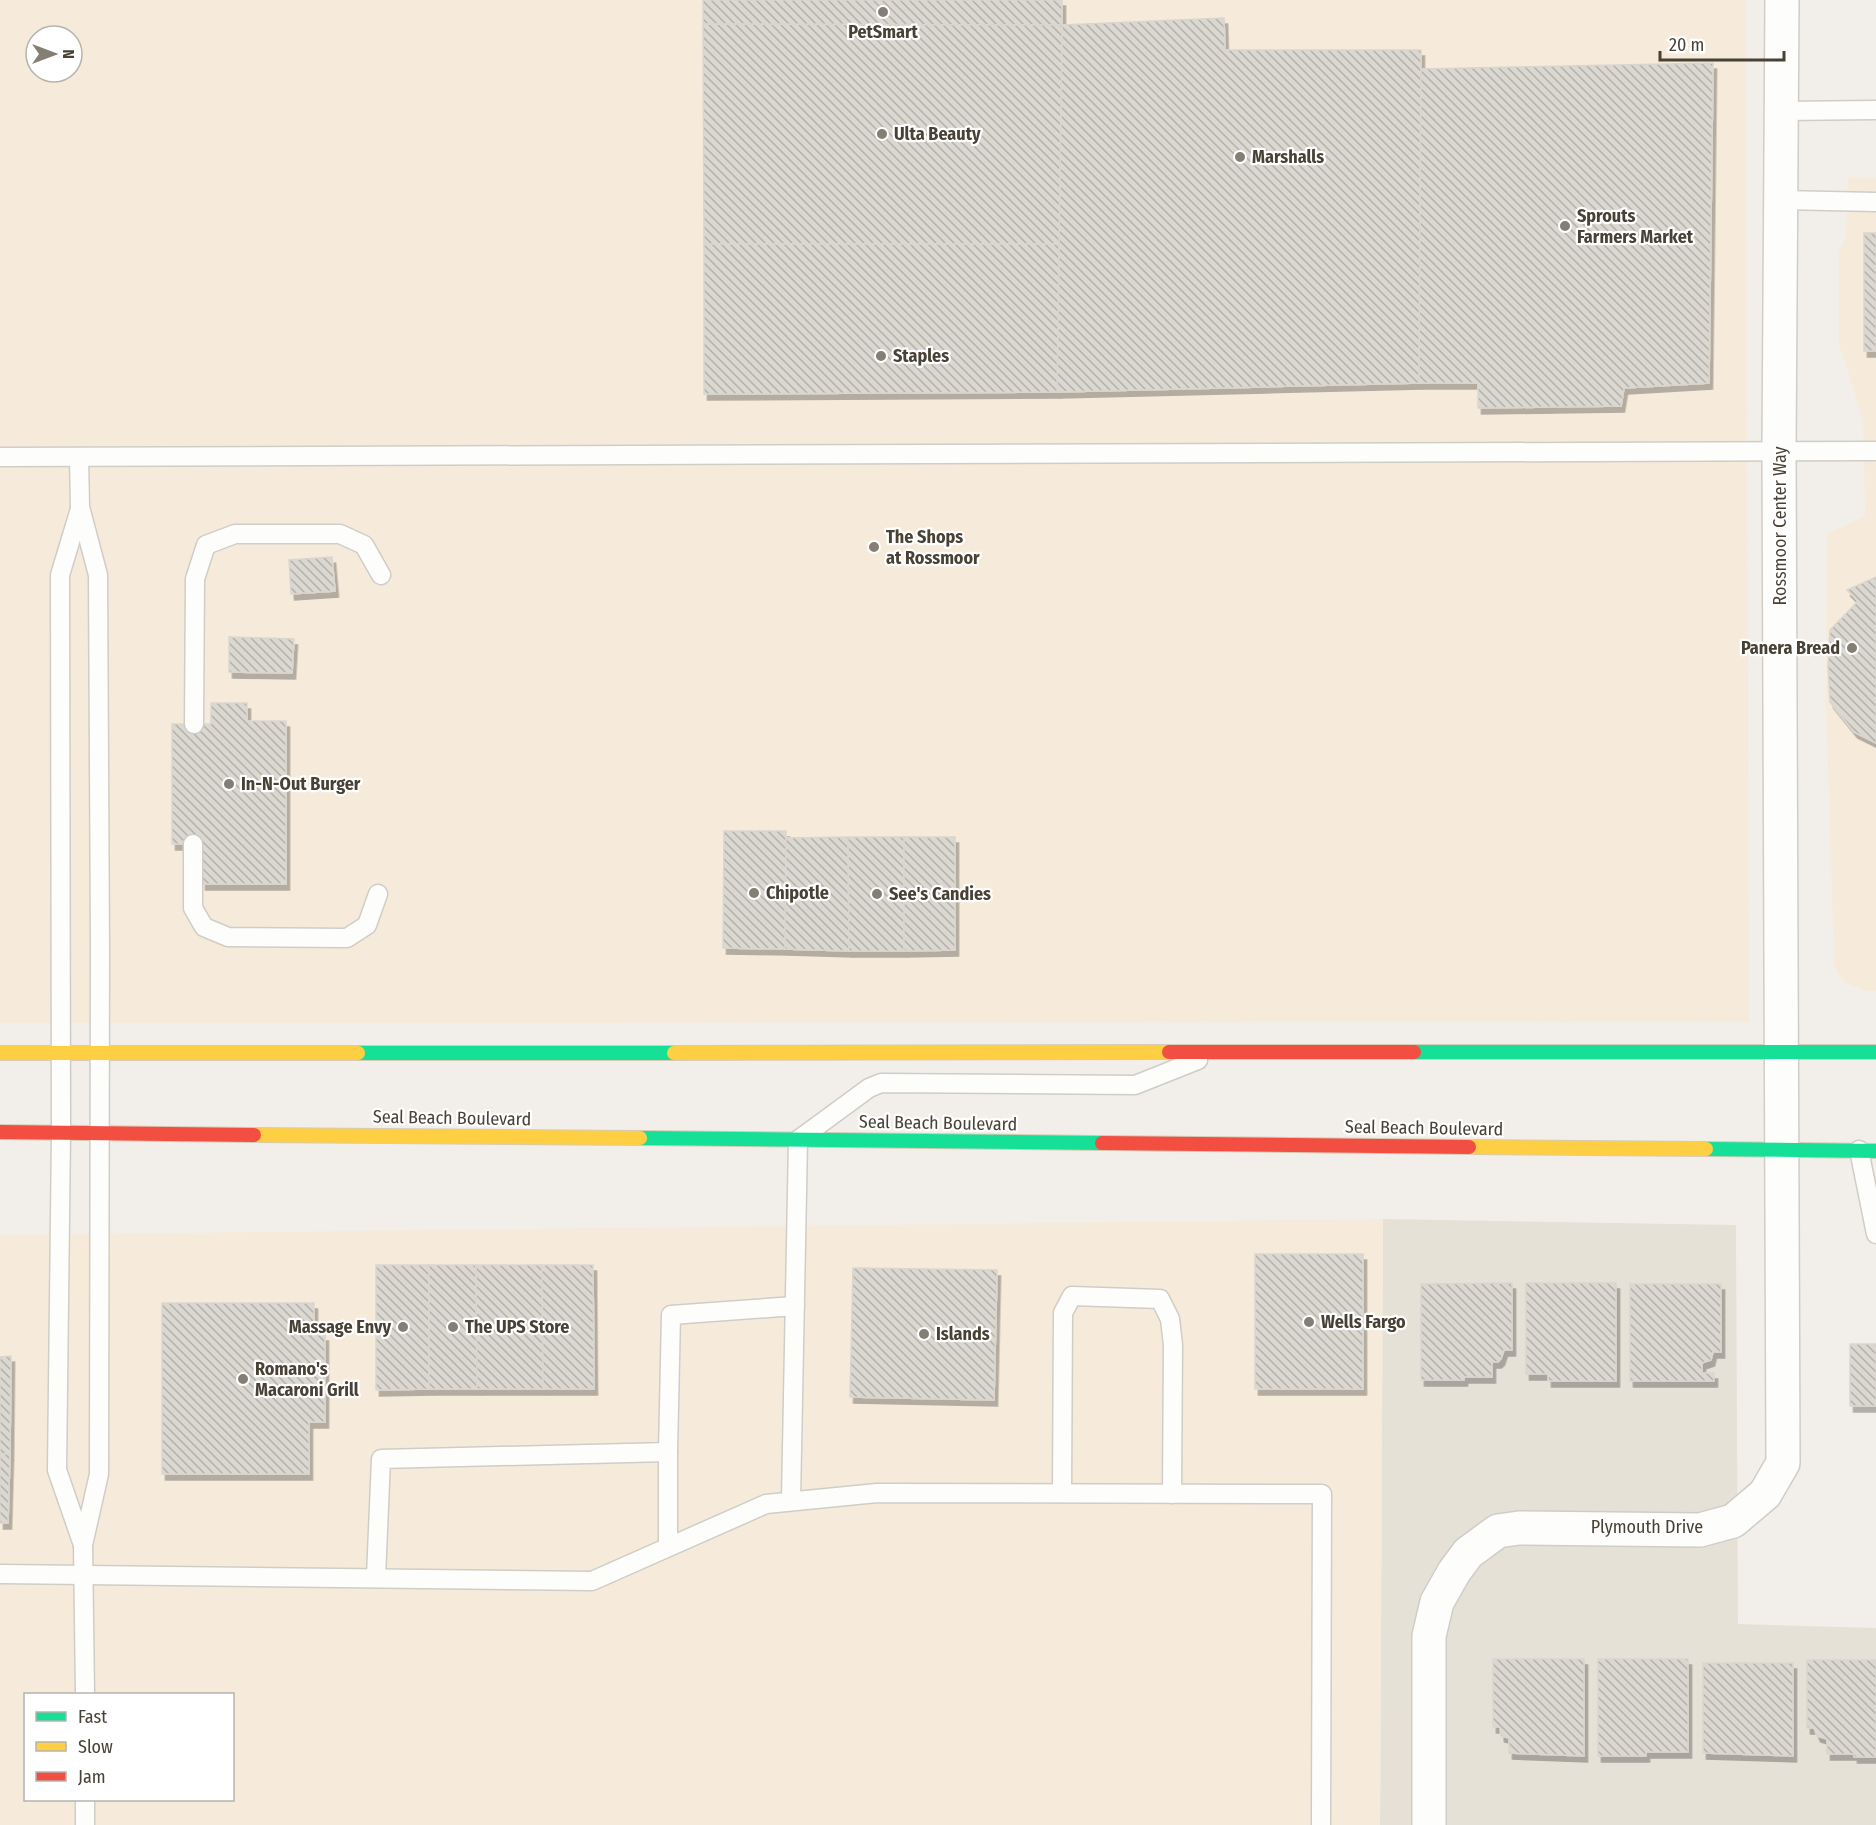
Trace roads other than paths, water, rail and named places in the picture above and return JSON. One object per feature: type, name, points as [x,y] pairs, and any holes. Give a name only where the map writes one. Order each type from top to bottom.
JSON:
[{"type":"main road","points":[[0,1053],[1876,1052]]},
{"type":"main road","name":"Seal Beach Boulevard","points":[[0,1132],[1868,1150]]},
{"type":"street","name":"Rossmoor Center Way","points":[[1782,0],[1779,450],[1782,1051]]},
{"type":"street","name":"Plymouth Drive","points":[[1429,1825],[1429,1636],[1437,1602],[1467,1553],[1498,1531],[1519,1528],[1700,1530],[1733,1521],[1765,1494],[1783,1463],[1782,1051]]},
{"type":"lane","points":[[1781,111],[1876,110]]},
{"type":"lane","points":[[1781,200],[1876,202]]},
{"type":"lane","points":[[0,457],[1876,451]]},
{"type":"lane","points":[[79,457],[80,507],[98,575],[99,1474],[84,1545],[85,1693]]},
{"type":"lane","points":[[80,507],[60,575],[61,1133],[57,1470],[84,1545]]},
{"type":"lane","points":[[194,724],[195,579],[206,545],[236,534],[340,534],[364,545],[381,575]]},
{"type":"lane","points":[[193,843],[193,908],[204,927],[228,937],[347,938],[367,926],[378,894]]},
{"type":"lane","points":[[791,1501],[798,1140],[869,1088],[881,1083],[1135,1085],[1217,1053]]},
{"type":"lane","points":[[1868,1150],[1876,1234]]},
{"type":"lane","points":[[1062,1493],[1063,1313],[1072,1296],[1160,1299],[1170,1319],[1173,1346],[1172,1494]]},
{"type":"lane","points":[[668,1547],[671,1315],[795,1306]]},
{"type":"lane","points":[[376,1577],[381,1459],[668,1452]]},
{"type":"lane","points":[[0,1574],[84,1573],[592,1581],[766,1504],[791,1501],[877,1493],[1322,1494],[1322,1825]]},
{"type":"lane","points":[[85,1801],[85,1825]]},
{"type":"place","name":"PetSmart","points":[[883,12]]},
{"type":"place","name":"Ulta Beauty","points":[[882,134]]},
{"type":"place","name":"Marshalls","points":[[1240,157]]},
{"type":"place","name":"Sprouts Farmers Market","points":[[1565,226]]},
{"type":"place","name":"Staples","points":[[881,356]]},
{"type":"place","name":"The Shops at Rossmoor","points":[[874,547]]},
{"type":"place","name":"Panera Bread","points":[[1852,648]]},
{"type":"place","name":"In-N-Out Burger","points":[[229,784]]},
{"type":"place","name":"Chipotle","points":[[754,893]]},
{"type":"place","name":"See's Candies","points":[[877,894]]},
{"type":"place","name":"Wells Fargo","points":[[1309,1322]]},
{"type":"place","name":"Massage Envy","points":[[403,1327]]},
{"type":"place","name":"The UPS Store","points":[[453,1327]]},
{"type":"place","name":"Islands","points":[[924,1334]]},
{"type":"place","name":"Romano's Macaroni Grill","points":[[243,1379]]}]
